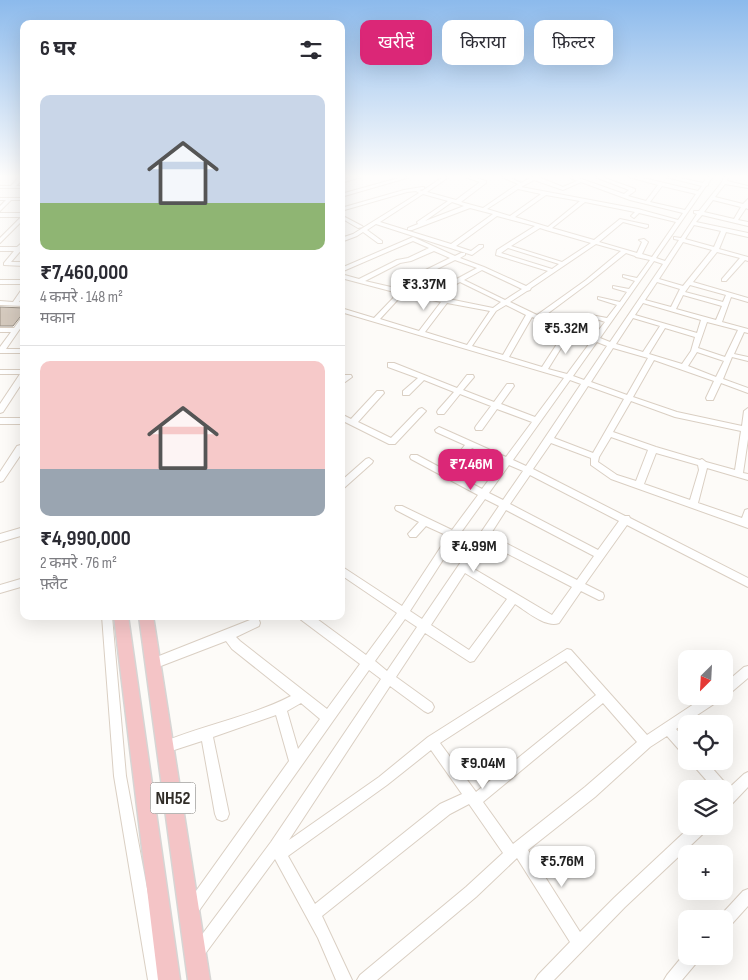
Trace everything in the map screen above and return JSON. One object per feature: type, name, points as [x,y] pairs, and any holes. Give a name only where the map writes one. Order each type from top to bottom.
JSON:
[{"type":"highway","name":"NH52","points":[[122,620],[168,980]]},
{"type":"highway","name":"NH52","points":[[147,620],[199,980]]},
{"type":"street","points":[[0,241],[15,223]]},
{"type":"street","points":[[351,223],[380,242]]},
{"type":"street","points":[[361,229],[371,223]]},
{"type":"street","points":[[345,236],[374,223]]},
{"type":"street","points":[[379,223],[408,230],[472,253],[482,246]]},
{"type":"street","points":[[408,230],[420,223]]},
{"type":"street","points":[[408,230],[426,223]]},
{"type":"street","points":[[452,246],[484,223]]},
{"type":"street","points":[[528,223],[667,263]]},
{"type":"street","points":[[551,230],[559,223]]},
{"type":"street","points":[[468,348],[494,310],[564,264],[619,223]]},
{"type":"street","points":[[637,223],[646,226]]},
{"type":"street","points":[[189,912],[403,613],[454,535],[679,223]]},
{"type":"street","points":[[196,956],[278,851],[388,677],[693,223],[748,235]]},
{"type":"street","points":[[539,226],[499,251],[498,254],[553,271]]},
{"type":"street","points":[[672,308],[685,288],[717,248],[724,231]]},
{"type":"street","points":[[670,234],[746,257],[724,280]]},
{"type":"street","points":[[345,268],[413,239],[528,289]]},
{"type":"street","points":[[638,256],[645,242],[642,240]]},
{"type":"street","points":[[507,246],[564,264]]},
{"type":"street","points":[[360,281],[399,261],[409,260],[435,248]]},
{"type":"street","points":[[0,249],[18,249]]},
{"type":"street","points":[[0,270],[18,249]]},
{"type":"street","points":[[538,317],[624,252]]},
{"type":"street","points":[[392,289],[464,254]]},
{"type":"street","points":[[6,264],[20,264]]},
{"type":"street","points":[[428,297],[482,268]]},
{"type":"street","points":[[625,276],[639,280]]},
{"type":"street","points":[[345,277],[402,292],[494,310]]},
{"type":"street","points":[[460,280],[530,314],[611,345],[684,367],[748,391]]},
{"type":"street","points":[[656,280],[685,288],[728,294],[748,300]]},
{"type":"street","points":[[0,282],[20,282]]},
{"type":"street","points":[[615,287],[631,291]]},
{"type":"street","points":[[685,288],[725,305]]},
{"type":"street","points":[[376,320],[402,292]]},
{"type":"street","points":[[719,322],[728,294]]},
{"type":"street","points":[[14,304],[20,296]]},
{"type":"street","points":[[600,298],[622,304]]},
{"type":"street","points":[[641,300],[745,330],[729,357],[710,398]]},
{"type":"street","points":[[420,334],[445,301]]},
{"type":"street","points":[[0,303],[20,304]]},
{"type":"street","points":[[345,311],[569,377],[675,414],[746,430]]},
{"type":"street","points":[[505,358],[530,314]]},
{"type":"street","points":[[593,316],[609,321]]},
{"type":"street","points":[[631,316],[700,336]]},
{"type":"street","points":[[684,367],[695,349],[705,318]]},
{"type":"street","points":[[0,351],[20,324]]},
{"type":"street","points":[[664,326],[595,457],[594,463],[614,477],[747,524],[748,512]]},
{"type":"street","points":[[544,370],[570,329]]},
{"type":"street","points":[[0,330],[16,330]]},
{"type":"street","points":[[695,349],[729,357],[748,359]]},
{"type":"street","points":[[0,351],[20,350]]},
{"type":"street","points":[[391,365],[537,421]]},
{"type":"street","points":[[0,372],[20,373]]},
{"type":"street","points":[[441,412],[470,377]]},
{"type":"street","points":[[406,393],[422,378]]},
{"type":"street","points":[[0,410],[20,379]]},
{"type":"street","points":[[478,428],[510,386]]},
{"type":"street","points":[[352,422],[380,393]]},
{"type":"street","points":[[345,419],[392,442],[422,411]]},
{"type":"street","points":[[738,474],[748,411]]},
{"type":"street","points":[[0,420],[20,421]]},
{"type":"street","points":[[439,430],[528,470],[748,583]]},
{"type":"street","points":[[608,434],[748,477]]},
{"type":"street","points":[[549,439],[595,457]]},
{"type":"street","points":[[446,474],[471,444]]},
{"type":"street","points":[[0,478],[20,448]]},
{"type":"street","points":[[639,485],[653,449]]},
{"type":"street","points":[[414,457],[600,555]]},
{"type":"street","points":[[345,482],[368,461]]},
{"type":"street","points":[[693,504],[702,470],[702,462]]},
{"type":"street","points":[[399,508],[454,535]]},
{"type":"street","points":[[463,567],[550,620],[555,620],[626,519]]},
{"type":"street","points":[[413,534],[425,520]]},
{"type":"street","points":[[0,538],[20,532]]},
{"type":"street","points":[[483,536],[599,596]]},
{"type":"street","points":[[345,573],[470,657],[513,598]]},
{"type":"street","points":[[0,589],[20,583]]},
{"type":"street","points":[[107,620],[120,776],[156,980]]},
{"type":"street","points":[[310,620],[428,707]]},
{"type":"street","points":[[153,664],[255,623]]},
{"type":"street","points":[[228,635],[236,644],[327,717]]},
{"type":"street","points":[[278,851],[383,781],[432,741],[567,654],[646,743]]},
{"type":"street","points":[[733,684],[748,671]]},
{"type":"street","points":[[313,914],[445,809],[472,799],[603,696]]},
{"type":"street","points":[[165,746],[280,708],[301,697]]},
{"type":"street","points":[[365,980],[646,743],[703,705]]},
{"type":"street","points":[[280,708],[296,762]]},
{"type":"street","points":[[668,729],[678,740]]},
{"type":"street","points":[[206,732],[222,814]]},
{"type":"street","points":[[432,741],[472,799],[516,851],[579,943]]},
{"type":"street","points":[[705,770],[714,780]]},
{"type":"street","points":[[733,788],[748,778]]},
{"type":"street","points":[[543,980],[692,835]]},
{"type":"street","points":[[278,851],[313,914],[344,980]]},
{"type":"street","points":[[733,912],[748,896]]},
{"type":"street","points":[[672,980],[685,965]]},
{"type":"building","points":[[0,307],[20,308],[20,317],[13,326],[0,326]]}]
